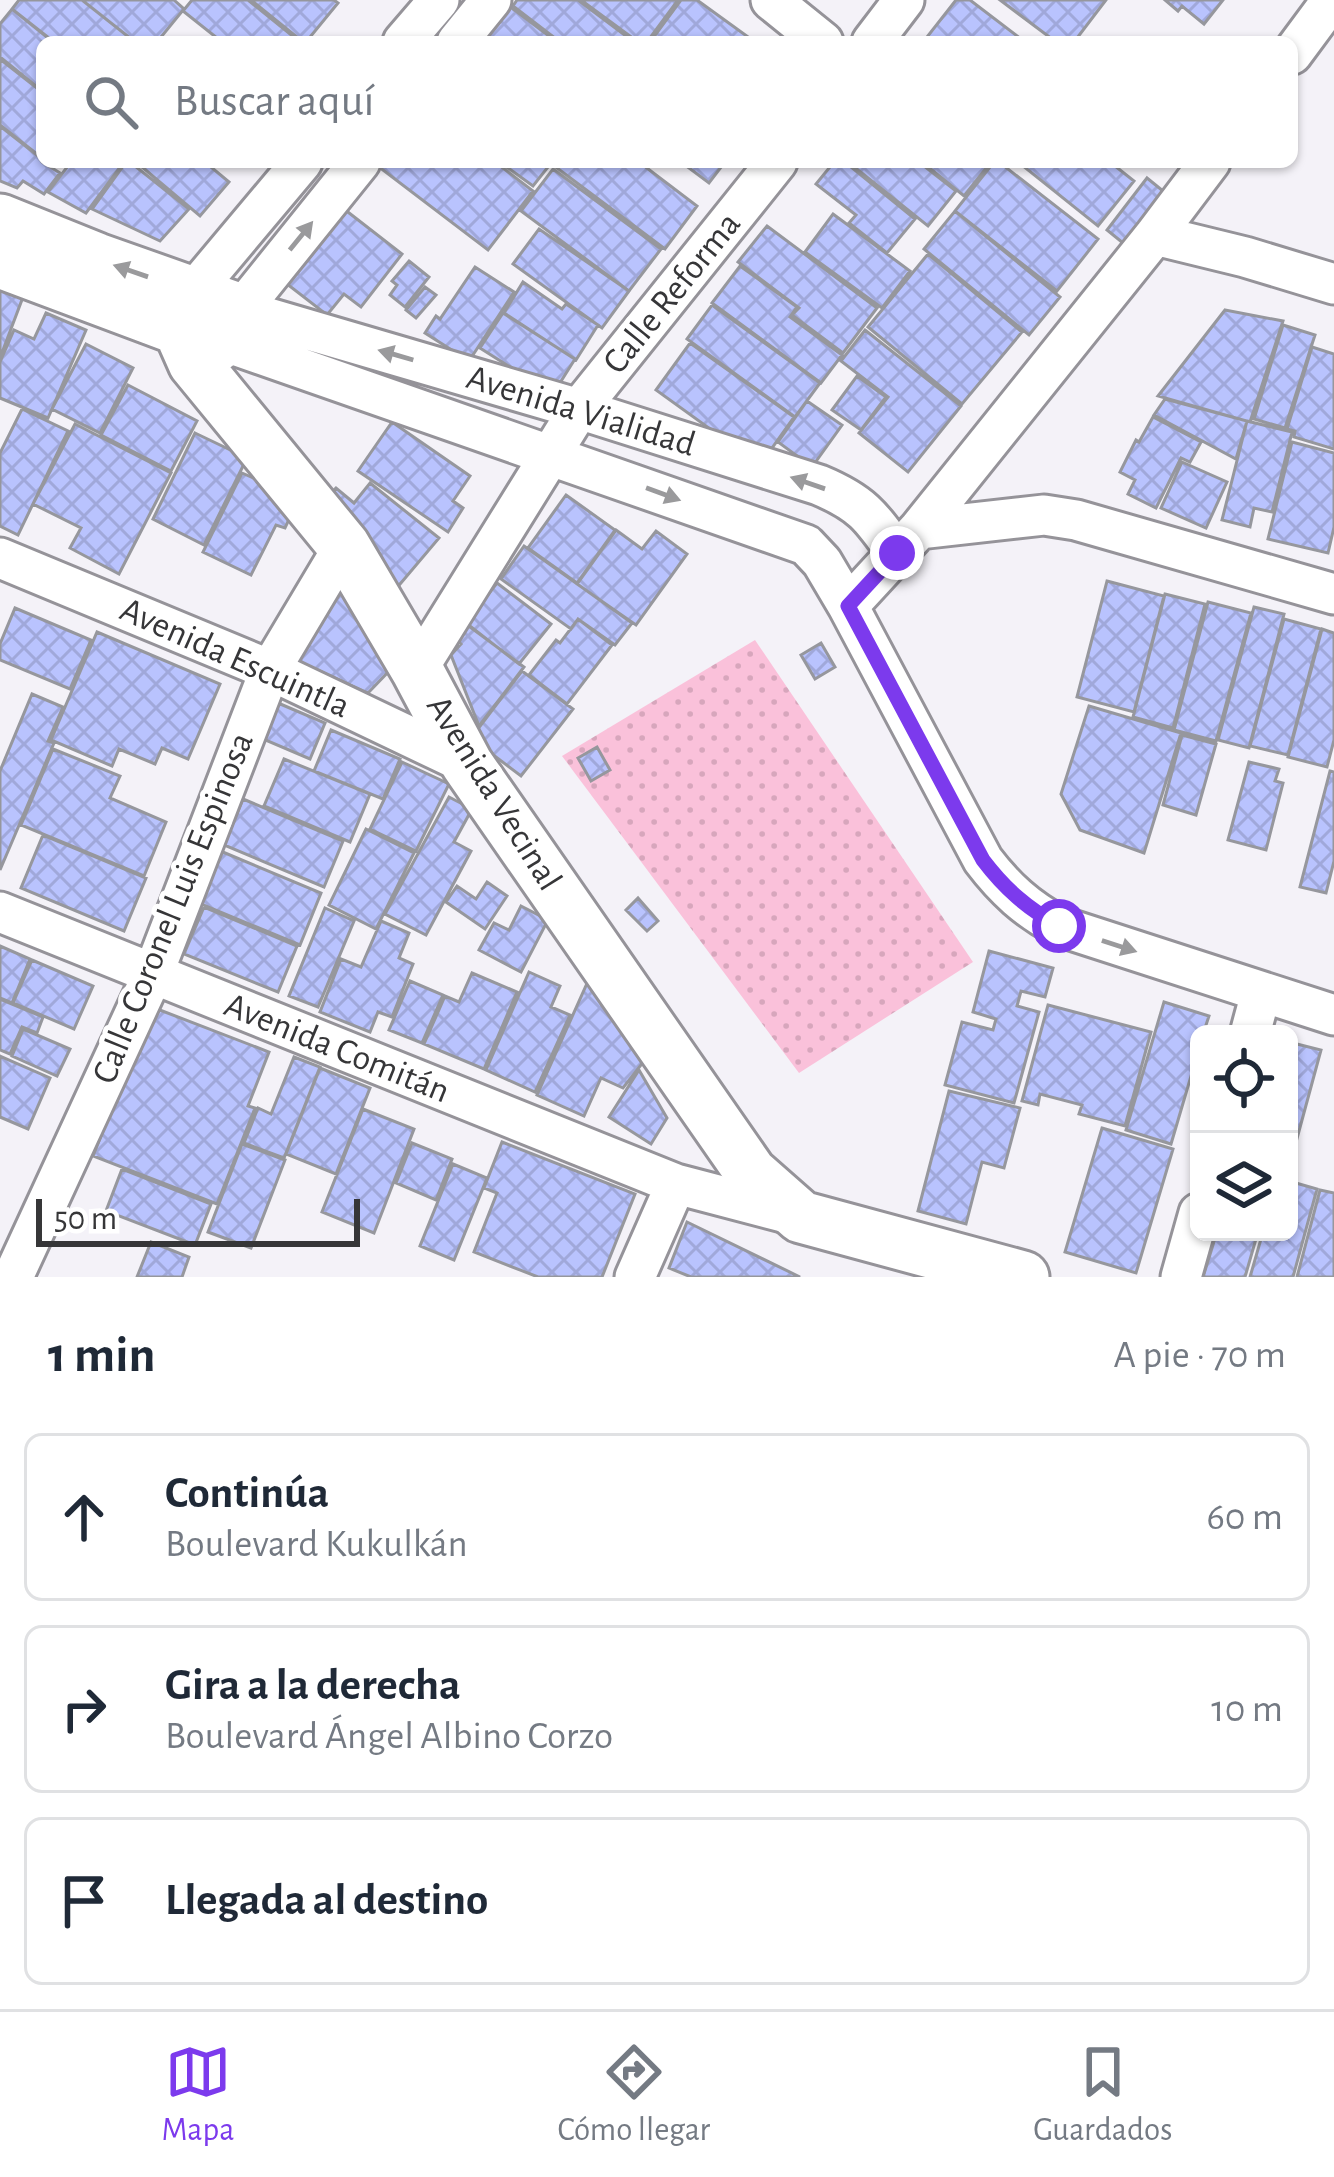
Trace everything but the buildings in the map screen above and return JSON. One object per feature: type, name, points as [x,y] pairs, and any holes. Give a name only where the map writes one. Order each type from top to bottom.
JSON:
[{"type":"street","points":[[409,36],[439,0]]},
{"type":"street","points":[[462,36],[491,0]]},
{"type":"street","points":[[771,0],[816,36]]},
{"type":"street","points":[[877,36],[904,0]]},
{"type":"street","points":[[1298,46],[1333,0]]},
{"type":"street","points":[[206,327],[299,168]]},
{"type":"street","points":[[206,327],[354,168]]},
{"type":"street","name":"Calle Reforma","points":[[417,670],[579,409],[772,168]]},
{"type":"street","points":[[848,606],[908,541],[1205,168]]},
{"type":"street","name":"Avenida Vialidad","points":[[0,220],[97,259],[206,327],[579,409],[847,497],[908,541]]},
{"type":"street","points":[[1155,235],[1246,256],[1334,284]]},
{"type":"street","name":"Avenida Vialidad","points":[[0,262],[206,327],[806,545],[848,606],[983,860],[1004,888],[1059,926],[1334,1015]]},
{"type":"street","name":"Avenida Vecinal","points":[[206,327],[344,546],[467,764],[751,1173],[801,1217]]},
{"type":"street","points":[[908,541],[1044,515],[1334,594]]},
{"type":"street","name":"Calle Coronel Luis Espinosa","points":[[13,1277],[153,974],[270,670],[344,546]]},
{"type":"street","name":"Avenida Escuintla","points":[[0,558],[270,670],[467,764]]},
{"type":"street","name":"Avenida Comitán","points":[[0,912],[676,1184],[801,1217]]},
{"type":"street","points":[[1253,1025],[1262,993]]},
{"type":"street","points":[[635,1277],[676,1184]]},
{"type":"street","points":[[801,1217],[1024,1277]]},
{"type":"street","points":[[1181,1277],[1191,1241]]},
{"type":"shaded area","points":[[755,640],[973,962],[799,1073],[562,756]]},
{"type":"route","points":[[897,553],[848,606],[983,860],[1004,888],[1059,926]]}]
